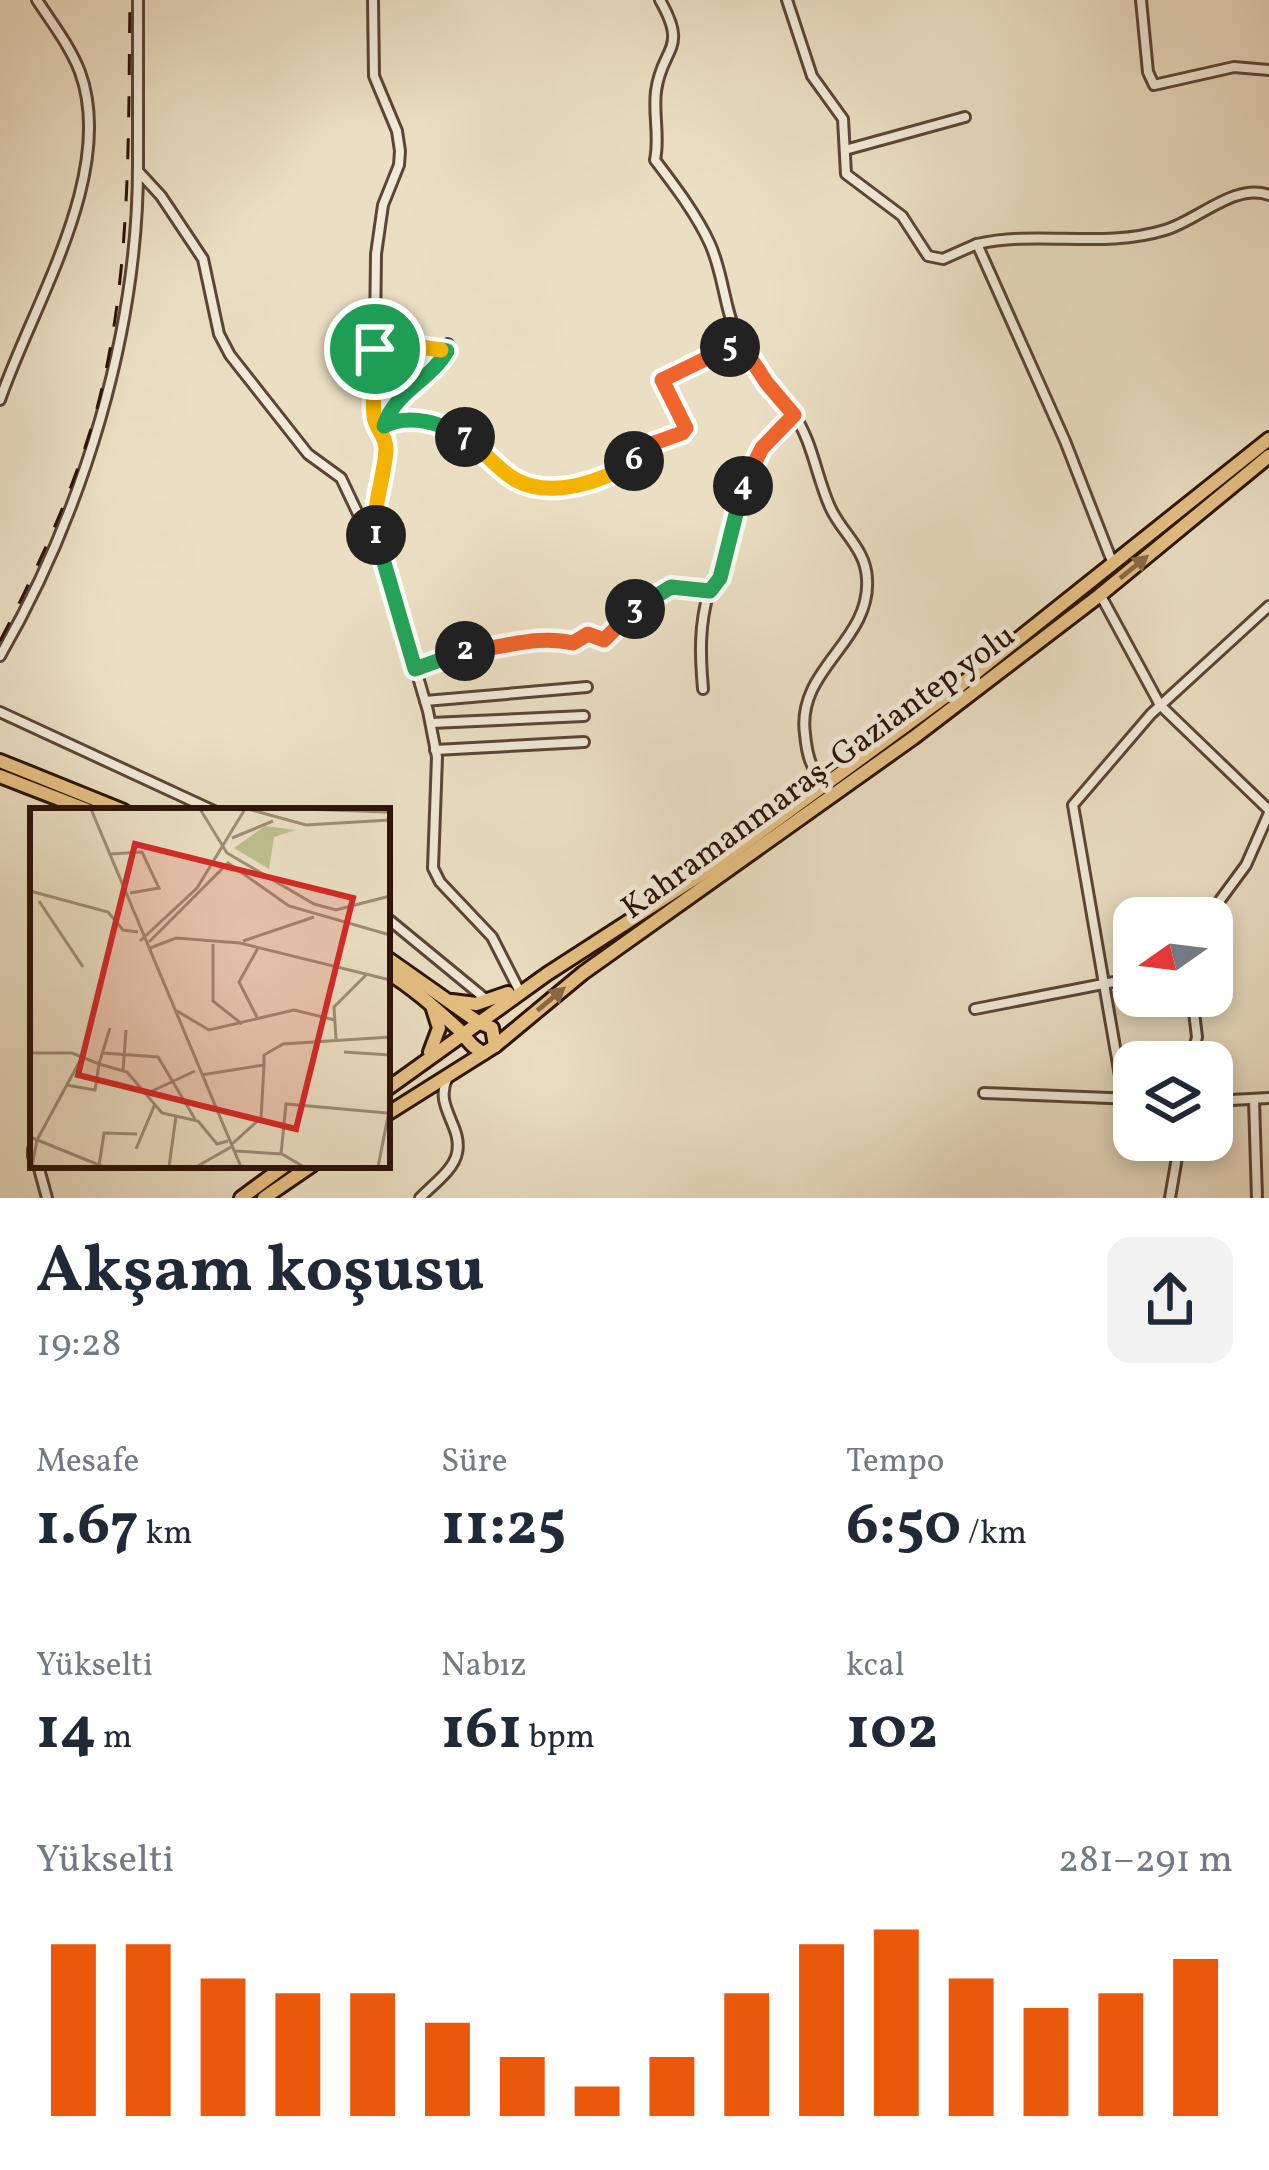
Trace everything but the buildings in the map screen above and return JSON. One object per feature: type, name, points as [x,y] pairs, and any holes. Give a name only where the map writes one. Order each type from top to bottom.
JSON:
[{"type":"highway","name":"Kahramanmaraş-Gaziantep yolu","points":[[390,1086],[547,974],[711,868],[1010,649],[1269,440]]},
{"type":"highway","name":"Kahramanmaraş-Gaziantep yolu","points":[[390,1112],[490,1050],[583,973],[914,739],[1269,456]]},
{"type":"highway","points":[[0,761],[117,808]]},
{"type":"highway","points":[[0,776],[82,808]]},
{"type":"highway","points":[[390,960],[492,1028],[490,1050],[469,1044],[463,1033],[390,974]]},
{"type":"highway","points":[[445,999],[462,1004],[488,1002],[547,974]]},
{"type":"highway","points":[[421,1063],[431,1052],[439,1028],[429,1003]]},
{"type":"highway","points":[[241,1198],[264,1174],[279,1168]]},
{"type":"highway","points":[[264,1198],[308,1168]]},
{"type":"street","points":[[0,400],[64,246],[79,196],[88,125],[80,73],[37,0]]},
{"type":"street","points":[[0,656],[66,524],[93,446],[122,321],[138,171],[138,0]]},
{"type":"street","points":[[373,0],[374,76],[398,131],[400,151],[379,227],[372,325],[376,428],[398,419],[428,421],[469,440],[520,482],[546,488],[578,485],[605,477],[632,463],[646,446],[682,433],[686,428],[662,380],[740,342]]},
{"type":"street","points":[[660,0],[672,21],[675,44],[656,89],[659,139],[655,160],[710,244],[729,319],[766,382],[794,415],[814,454],[830,509],[857,545],[868,575],[865,604],[854,630],[819,672],[804,707],[808,760],[824,784]]},
{"type":"street","points":[[788,0],[812,76],[844,119],[844,166],[850,179],[902,216],[928,256],[943,259],[977,244],[1020,238],[1136,238],[1190,222],[1238,196],[1257,191],[1269,195]]},
{"type":"street","points":[[1142,0],[1148,73],[1154,85],[1234,67],[1269,70]]},
{"type":"street","points":[[845,150],[965,117]]},
{"type":"street","points":[[138,171],[161,196],[203,259],[219,334],[230,355],[308,454],[341,478],[360,518],[375,531]]},
{"type":"street","points":[[977,244],[1065,441],[1113,564]]},
{"type":"street","points":[[375,349],[447,347],[438,367],[407,389],[389,412],[383,428],[386,453],[374,509],[375,531],[431,723],[435,750],[433,868],[440,882],[492,937],[518,988]]},
{"type":"street","points":[[704,689],[702,614],[720,578],[751,465],[794,415]]},
{"type":"street","points":[[415,669],[463,651],[486,651],[513,641],[535,643],[550,638],[573,643],[588,634],[604,640],[632,612],[671,587],[710,591]]},
{"type":"street","points":[[1100,595],[1160,705],[1269,811],[1246,866],[1223,897]]},
{"type":"street","points":[[1116,1041],[1073,806],[1160,705],[1269,606]]},
{"type":"street","points":[[425,701],[587,687]]},
{"type":"street","points":[[0,712],[208,808]]},
{"type":"street","points":[[431,723],[584,716]]},
{"type":"street","points":[[435,750],[584,742]]},
{"type":"street","points":[[390,920],[488,1002]]},
{"type":"street","points":[[975,1009],[1113,983]]},
{"type":"street","points":[[442,1097],[451,1074]]},
{"type":"street","points":[[420,1198],[454,1162],[458,1151],[442,1097],[433,1090],[424,1091]]},
{"type":"street","points":[[984,1094],[1113,1098]]},
{"type":"street","points":[[1233,1101],[1269,1098]]},
{"type":"street","points":[[1255,1100],[1257,1198]]},
{"type":"street","points":[[1170,1198],[1176,1161]]},
{"type":"street","points":[[39,1168],[47,1198]]},
{"type":"railway","points":[[0,641],[66,500],[108,362],[126,207],[130,0]]},
{"type":"route","points":[[740,342],[794,415],[751,465],[720,578],[710,591],[671,587],[632,612],[604,640],[588,634],[573,643],[550,638],[535,643],[513,641],[486,651],[463,651],[415,669],[375,531],[374,509],[383,479],[386,441],[376,428],[374,414],[375,349],[414,346],[447,351],[438,367],[407,389],[384,426],[398,419],[428,421],[456,432],[508,475],[536,487],[578,485],[605,477],[632,463],[646,446],[682,433],[686,428],[662,380],[740,342]]}]
